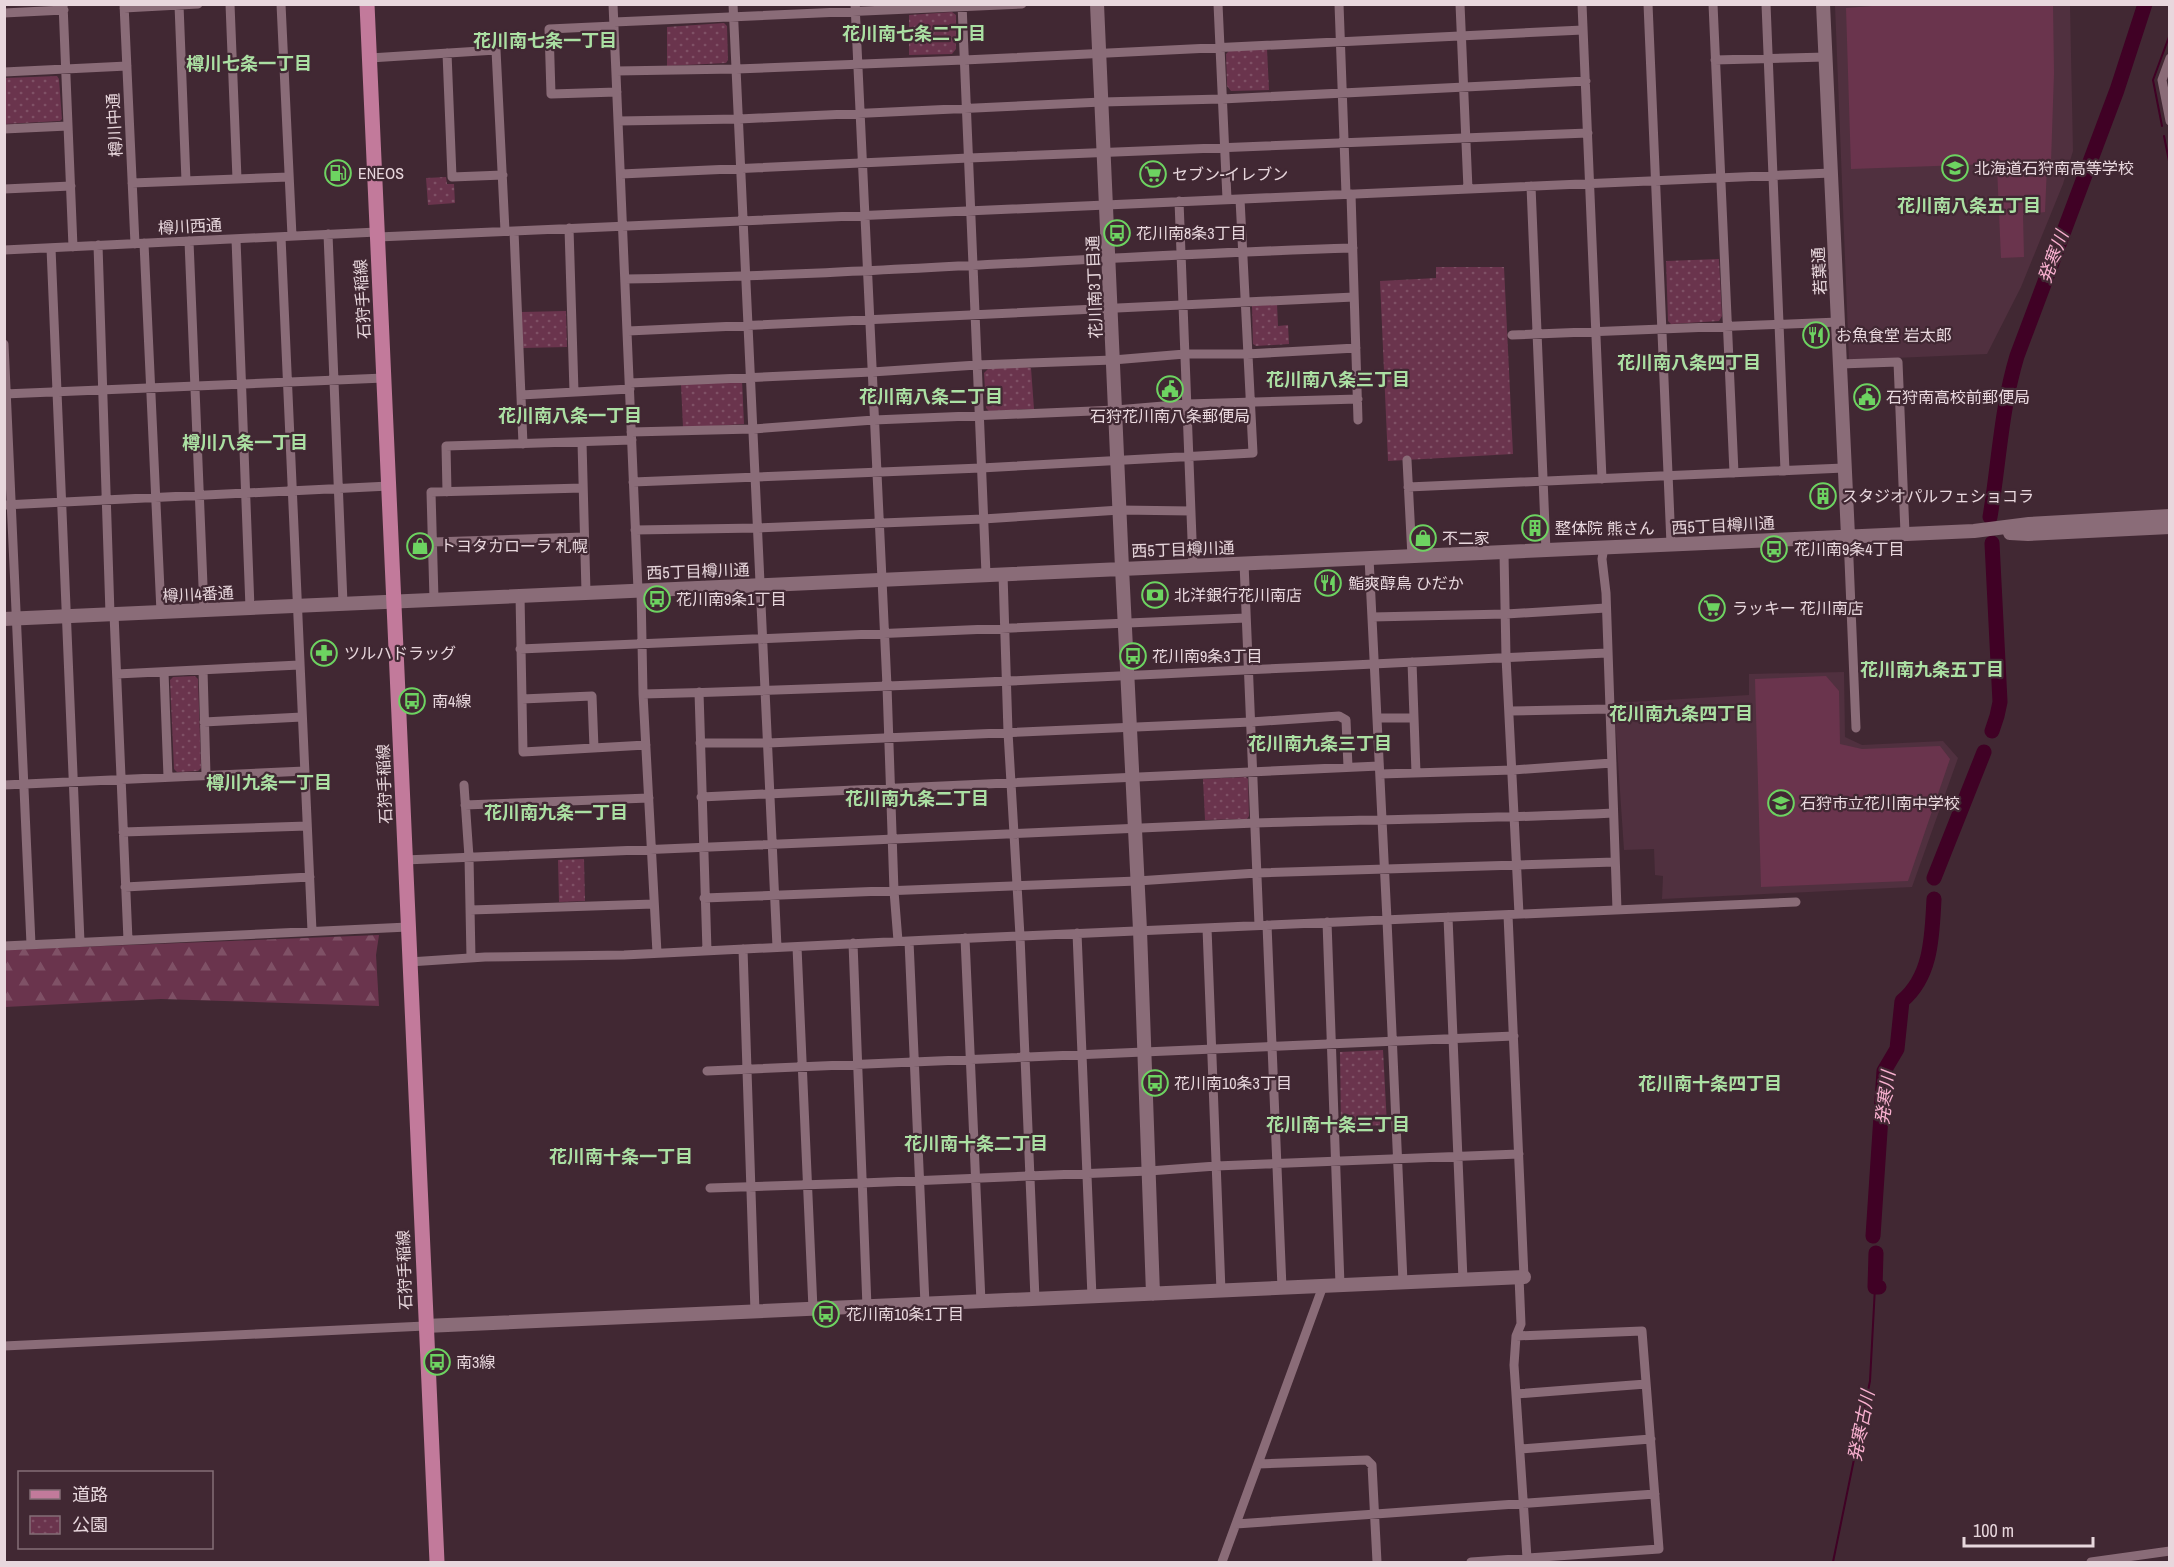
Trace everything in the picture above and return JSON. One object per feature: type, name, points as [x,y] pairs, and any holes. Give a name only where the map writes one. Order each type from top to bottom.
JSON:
[{"type":"main road","name":"石狩手稲線","points":[[367,4],[437,1563]]},
{"type":"street","points":[[124,6],[198,4]]},
{"type":"street","points":[[230,4],[237,179]]},
{"type":"street","points":[[281,4],[292,236]]},
{"type":"street","points":[[613,4],[635,530],[640,590],[643,694],[657,953]]},
{"type":"street","points":[[734,4],[777,947]]},
{"type":"street","points":[[617,92],[551,94],[549,29],[855,8],[1022,4]]},
{"type":"street","name":"花川南3丁目通","points":[[1097,4],[1140,930],[1153,1294]]},
{"type":"street","points":[[1218,4],[1227,199]]},
{"type":"street","points":[[1339,4],[1344,142],[1353,248],[1358,420]]},
{"type":"street","points":[[1460,4],[1468,189]]},
{"type":"street","points":[[1582,4],[1602,479]]},
{"type":"street","points":[[1648,4],[1671,544]]},
{"type":"street","points":[[1713,4],[1734,473]]},
{"type":"street","points":[[1766,4],[1785,471]]},
{"type":"street","name":"若葉通","points":[[1823,4],[1848,536]]},
{"type":"street","points":[[179,5],[186,181]]},
{"type":"street","name":"樽川中通","points":[[124,6],[132,183],[140,244],[150,388],[161,612]]},
{"type":"street","points":[[962,6],[986,574]]},
{"type":"street","points":[[4,13],[63,7],[73,247]]},
{"type":"street","points":[[855,8],[898,941]]},
{"type":"street","points":[[616,71],[964,60],[1583,30]]},
{"type":"street","points":[[370,57],[496,50],[502,175],[510,231],[523,444]]},
{"type":"street","points":[[447,53],[452,177],[502,175]]},
{"type":"street","points":[[1715,60],[1826,57]]},
{"type":"street","points":[[2169,58],[2162,80],[2169,121]]},
{"type":"street","points":[[4,72],[127,66]]},
{"type":"street","points":[[618,121],[739,119],[1586,81]]},
{"type":"street","points":[[4,129],[68,126]]},
{"type":"street","points":[[621,174],[1344,142],[1466,140],[1588,134]]},
{"type":"street","name":"樽川西通","points":[[4,250],[328,234],[510,231],[1831,173]]},
{"type":"street","points":[[132,183],[289,177]]},
{"type":"street","points":[[4,189],[71,186]]},
{"type":"street","points":[[1531,186],[1546,550]]},
{"type":"street","points":[[633,482],[981,468],[1253,453],[1240,199]]},
{"type":"street","points":[[1179,201],[1193,565]]},
{"type":"street","points":[[569,228],[574,392]]},
{"type":"street","points":[[328,234],[343,603]]},
{"type":"street","points":[[281,237],[312,931]]},
{"type":"street","points":[[236,239],[250,608]]},
{"type":"street","points":[[189,241],[204,610]]},
{"type":"street","points":[[98,245],[112,614],[117,674],[128,940]]},
{"type":"street","points":[[51,248],[80,942]]},
{"type":"street","points":[[626,279],[746,277],[1243,251],[1353,248]]},
{"type":"street","points":[[627,331],[1354,297]]},
{"type":"street","points":[[1512,335],[1838,322]]},
{"type":"street","points":[[4,344],[10,619],[23,784],[31,944]]},
{"type":"street","points":[[521,395],[750,376],[1113,360],[1185,354],[1247,354],[1356,348]]},
{"type":"street","points":[[1840,364],[1898,362],[1905,533]]},
{"type":"street","points":[[5,394],[384,378]]},
{"type":"street","points":[[447,492],[446,446],[582,442],[632,436],[874,420],[1116,410],[1186,404],[1358,399]]},
{"type":"street","points":[[582,442],[586,592]]},
{"type":"street","points":[[1407,460],[1412,557]]},
{"type":"street","points":[[1408,487],[1844,468]]},
{"type":"street","points":[[8,505],[389,486]]},
{"type":"street","points":[[434,599],[431,492],[583,488]]},
{"type":"street","points":[[635,530],[758,528],[983,519],[1120,510],[1191,511]]},
{"type":"street","name":"西5丁目樽川通","points":[[1974,531],[2028,524],[2169,516]]},
{"type":"street","name":"西5丁目樽川通","points":[[394,601],[1504,553],[1905,533],[1974,531],[2028,534],[2169,527]]},
{"type":"street","points":[[1848,536],[1856,728]]},
{"type":"street","points":[[433,542],[584,537]]},
{"type":"street","points":[[1604,547],[1602,559],[1608,653],[1617,910]]},
{"type":"street","points":[[1504,553],[1506,657],[1519,914]]},
{"type":"street","points":[[1369,558],[1402,1282]]},
{"type":"street","points":[[1244,563],[1257,873],[1272,1046],[1282,1288]]},
{"type":"street","points":[[1003,574],[1008,732],[1020,936],[1035,1299]]},
{"type":"street","points":[[520,595],[523,752],[646,745]]},
{"type":"street","name":"樽川4番通","points":[[10,619],[394,601]]},
{"type":"street","points":[[1372,617],[1506,614],[1606,608]]},
{"type":"street","points":[[520,649],[1246,618]]},
{"type":"street","points":[[643,694],[1127,676],[1608,653]]},
{"type":"street","points":[[1412,662],[1416,773]]},
{"type":"street","points":[[117,674],[300,665]]},
{"type":"street","points":[[202,670],[206,775]]},
{"type":"street","points":[[164,672],[168,777]]},
{"type":"street","points":[[699,692],[702,849],[707,951]]},
{"type":"street","points":[[522,699],[592,696],[594,748]]},
{"type":"street","points":[[1510,711],[1610,709]]},
{"type":"street","points":[[700,743],[768,743],[888,738],[1340,716],[1346,720],[1348,767]]},
{"type":"street","points":[[204,722],[302,717]]},
{"type":"street","points":[[1377,718],[1414,718]]},
{"type":"street","points":[[701,797],[1348,767],[1416,773],[1513,770],[1612,763]]},
{"type":"street","points":[[4,785],[305,771]]},
{"type":"street","points":[[464,785],[469,857],[471,958]]},
{"type":"street","points":[[465,805],[649,798]]},
{"type":"street","points":[[405,860],[1382,819],[1515,818],[1614,813]]},
{"type":"street","points":[[123,832],[307,826]]},
{"type":"street","points":[[705,898],[1137,881],[1257,873],[1615,862]]},
{"type":"street","points":[[125,887],[310,877]]},
{"type":"street","points":[[409,962],[707,951],[1796,902]]},
{"type":"street","points":[[470,909],[654,904]]},
{"type":"street","points":[[1508,915],[1522,1277],[1521,1324],[1516,1336],[1514,1365],[1527,1558]]},
{"type":"street","points":[[1448,917],[1462,1280]]},
{"type":"street","points":[[1328,922],[1340,1286]]},
{"type":"street","points":[[4,946],[408,927]]},
{"type":"street","points":[[1207,928],[1221,1291]]},
{"type":"street","points":[[1077,933],[1092,1297]]},
{"type":"street","points":[[965,938],[981,1302]]},
{"type":"street","points":[[909,941],[925,1304]]},
{"type":"street","points":[[853,943],[867,1307]]},
{"type":"street","points":[[797,947],[813,1309]]},
{"type":"street","points":[[743,949],[755,1312]]},
{"type":"street","points":[[707,1071],[1514,1036]]},
{"type":"street","points":[[710,1188],[1519,1154]]},
{"type":"street","points":[[4,1346],[1522,1277]]},
{"type":"street","points":[[1222,1563],[1323,1286]]},
{"type":"street","points":[[1471,1563],[1659,1549],[1642,1331],[1516,1336]]},
{"type":"street","points":[[1516,1394],[1646,1384]]},
{"type":"street","points":[[1520,1449],[1651,1439]]},
{"type":"street","points":[[1258,1464],[1367,1460],[1372,1465],[1377,1563]]},
{"type":"street","points":[[1236,1524],[1655,1494]]},
{"type":"street","points":[[2091,1563],[2169,1551]]},
{"type":"shaded area","name":"北海道石狩南高等学校","points":[[1835,5],[2070,5],[2073,151],[2063,184],[2021,287],[1987,354],[1849,360]]},
{"type":"shaded area","name":"石狩市立花川南中学校","points":[[1844,672],[1845,737],[1862,745],[1943,741],[1958,758],[1912,887],[1662,899],[1663,876],[1655,875],[1654,849],[1624,850],[1614,703],[1749,695],[1749,674]]},
{"type":"green space","points":[[1885,5],[2053,5],[2054,73],[2051,162],[1851,169],[1846,8]]},
{"type":"green space","points":[[952,12],[956,15],[956,49],[952,54],[909,55],[909,15]]},
{"type":"green space","points":[[724,23],[727,26],[728,60],[726,63],[667,66],[667,27]]},
{"type":"green space","points":[[1267,49],[1269,90],[1231,91],[1227,86],[1226,54],[1229,51]]},
{"type":"green space","points":[[57,76],[62,119],[60,121],[5,124],[5,78]]},
{"type":"green space","points":[[2047,166],[2045,212],[2023,215],[2024,257],[2001,258],[1997,167]]},
{"type":"green space","points":[[446,177],[447,184],[454,184],[455,203],[428,205],[426,178]]},
{"type":"green space","points":[[1719,259],[1722,316],[1719,321],[1671,324],[1668,321],[1666,261]]},
{"type":"green space","points":[[1436,267],[1504,267],[1513,454],[1388,461],[1380,281],[1436,278]]},
{"type":"green space","points":[[1277,304],[1278,326],[1288,325],[1289,344],[1256,346],[1253,344],[1252,306]]},
{"type":"green space","points":[[566,311],[567,347],[523,348],[521,312]]},
{"type":"green space","points":[[1006,364],[1031,368],[1034,409],[989,411],[986,408],[984,373],[988,369]]},
{"type":"green space","points":[[742,380],[744,424],[683,428],[681,384]]},
{"type":"green space","points":[[195,676],[198,679],[201,768],[198,771],[177,772],[174,769],[170,680],[173,677]]},
{"type":"green space","points":[[1826,676],[1839,691],[1840,744],[1862,749],[1940,746],[1950,759],[1908,881],[1761,887],[1755,679]]},
{"type":"green space","points":[[1246,777],[1248,779],[1249,816],[1247,819],[1205,820],[1203,779]]},
{"type":"green space","points":[[584,859],[585,901],[559,902],[558,860]]},
{"type":"green space","points":[[379,935],[376,955],[379,1006],[161,999],[5,1007],[4,950]]},
{"type":"green space","points":[[1383,1050],[1387,1125],[1341,1127],[1340,1052]]},
{"type":"waterway","name":"発寒川","points":[[1990,517],[2004,416],[2017,356],[2117,90],[2145,4]]},
{"type":"waterway","points":[[2162,126],[2153,80],[2170,34]]},
{"type":"waterway","points":[[2164,136],[2170,166]]},
{"type":"waterway","name":"発寒川","points":[[1992,543],[2000,702],[1992,731]]},
{"type":"waterway","name":"発寒川","points":[[1934,878],[1984,752]]},
{"type":"waterway","name":"発寒川","points":[[1873,1236],[1884,1071],[1897,1049],[1902,1001],[1912,991],[1925,967],[1931,941],[1934,899]]},
{"type":"waterway","name":"発寒川","points":[[1876,1253],[1875,1287],[1879,1287]]},
{"type":"waterway","name":"発寒古川","points":[[1833,1562],[1870,1381],[1875,1287]]},
{"type":"place","name":"北海道石狩南高等学校","points":[[1955,168]]},
{"type":"place","name":"ENEOS","points":[[338,173]]},
{"type":"place","name":"セブン-イレブン","points":[[1153,174]]},
{"type":"place","name":"花川南8条3丁目","points":[[1117,233]]},
{"type":"place","name":"お魚食堂 岩太郎","points":[[1816,335]]},
{"type":"place","name":"石狩花川南八条郵便局","points":[[1170,389]]},
{"type":"place","name":"石狩南高校前郵便局","points":[[1867,397]]},
{"type":"place","name":"スタジオパルフェショコラ","points":[[1823,496]]},
{"type":"place","name":"整体院 熊さん","points":[[1535,528]]},
{"type":"place","name":"不二家","points":[[1423,538]]},
{"type":"place","name":"トヨタカローラ 札幌","points":[[420,546]]},
{"type":"place","name":"花川南9条4丁目","points":[[1774,549]]},
{"type":"place","name":"鮨爽醇鳥 ひだか","points":[[1328,583]]},
{"type":"place","name":"北洋銀行花川南店","points":[[1155,595]]},
{"type":"place","name":"花川南9条1丁目","points":[[657,599]]},
{"type":"place","name":"ラッキー 花川南店","points":[[1712,608]]},
{"type":"place","name":"ツルハドラッグ","points":[[324,653]]},
{"type":"place","name":"花川南9条3丁目","points":[[1133,656]]},
{"type":"place","name":"南4線","points":[[412,701]]},
{"type":"place","name":"石狩市立花川南中学校","points":[[1781,803]]},
{"type":"place","name":"花川南10条3丁目","points":[[1155,1083]]},
{"type":"place","name":"花川南10条1丁目","points":[[826,1314]]},
{"type":"place","name":"南3線","points":[[437,1362]]},
{"type":"district","name":"花川南七条二丁目","points":[[914,33]]},
{"type":"district","name":"花川南七条一丁目","points":[[545,40]]},
{"type":"district","name":"樽川七条一丁目","points":[[249,63]]},
{"type":"district","name":"花川南八条五丁目","points":[[1969,205]]},
{"type":"district","name":"花川南八条四丁目","points":[[1689,362]]},
{"type":"district","name":"花川南八条三丁目","points":[[1338,379]]},
{"type":"district","name":"花川南八条二丁目","points":[[931,396]]},
{"type":"district","name":"花川南八条一丁目","points":[[570,415]]},
{"type":"district","name":"樽川八条一丁目","points":[[245,442]]},
{"type":"district","name":"花川南九条五丁目","points":[[1932,669]]},
{"type":"district","name":"花川南九条四丁目","points":[[1681,713]]},
{"type":"district","name":"花川南九条三丁目","points":[[1320,743]]},
{"type":"district","name":"樽川九条一丁目","points":[[269,782]]},
{"type":"district","name":"花川南九条二丁目","points":[[917,798]]},
{"type":"district","name":"花川南九条一丁目","points":[[556,812]]},
{"type":"district","name":"花川南十条四丁目","points":[[1710,1083]]},
{"type":"district","name":"花川南十条三丁目","points":[[1338,1124]]},
{"type":"district","name":"花川南十条二丁目","points":[[976,1143]]},
{"type":"district","name":"花川南十条一丁目","points":[[621,1156]]}]
